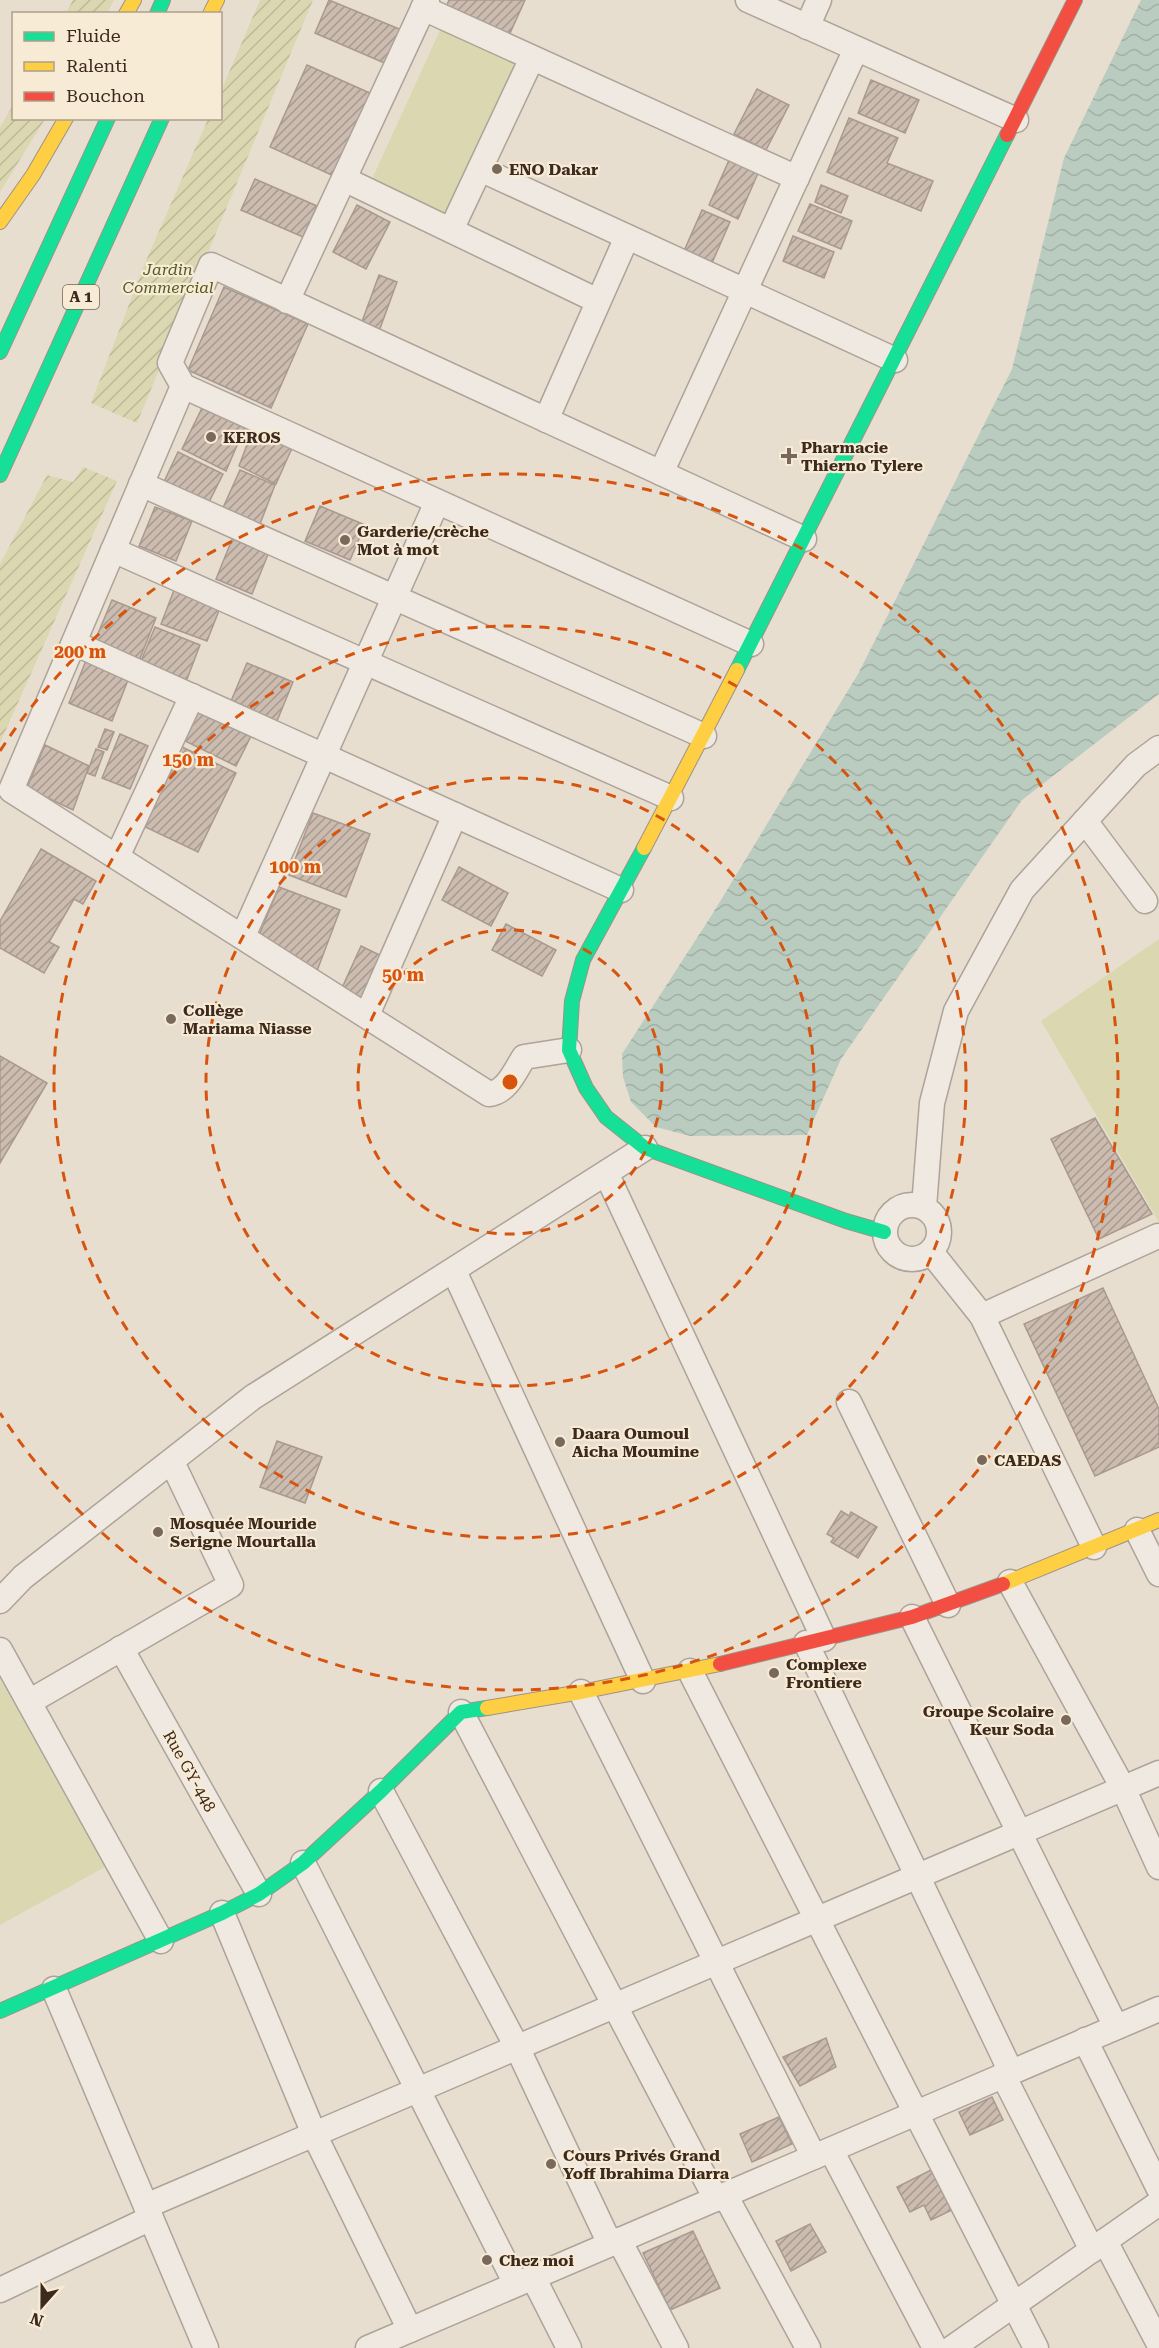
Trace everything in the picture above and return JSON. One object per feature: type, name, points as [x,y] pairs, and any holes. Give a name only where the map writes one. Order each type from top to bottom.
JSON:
[{"type":"main road","points":[[884,1232],[846,1221],[645,1148],[606,1117],[586,1088],[569,1050],[572,1001],[583,960],[704,736],[1075,0]]},
{"type":"main road","points":[[0,222],[33,175],[65,120]]},
{"type":"main road","points":[[0,352],[107,120]]},
{"type":"main road","name":"A 1","points":[[0,475],[161,120]]},
{"type":"main road","points":[[0,2012],[161,1941],[259,1894],[303,1863],[381,1791],[461,1712],[643,1681],[912,1617],[1010,1582],[1159,1520]]},
{"type":"street","points":[[748,0],[1016,120]]},
{"type":"street","points":[[807,27],[819,0]]},
{"type":"street","points":[[287,301],[425,4],[532,58],[797,178]]},
{"type":"street","points":[[661,473],[856,49]]},
{"type":"street","points":[[451,230],[532,58]]},
{"type":"street","points":[[480,169],[895,360]]},
{"type":"street","points":[[344,179],[598,302]]},
{"type":"street","points":[[546,420],[627,237]]},
{"type":"street","points":[[751,644],[183,386],[170,363],[211,265],[804,539]]},
{"type":"street","points":[[183,386],[11,790],[489,1094],[498,1093],[504,1088],[524,1057],[569,1050]]},
{"type":"street","points":[[141,484],[704,736]]},
{"type":"street","points":[[243,936],[436,502]]},
{"type":"street","points":[[113,550],[671,798]]},
{"type":"street","points":[[74,643],[621,890]]},
{"type":"street","points":[[117,857],[192,696]]},
{"type":"street","points":[[924,1207],[932,1103],[956,1011],[1022,890],[1136,765],[1159,748]]},
{"type":"street","points":[[367,1015],[455,815]]},
{"type":"street","points":[[1085,821],[1145,901]]},
{"type":"street","points":[[0,1601],[23,1577],[254,1397],[607,1175],[645,1148]]},
{"type":"street","points":[[607,1175],[1007,2074],[1098,2246],[1159,2344]]},
{"type":"street","points":[[910,1204],[924,1207],[934,1215],[939,1227],[938,1240],[931,1252],[920,1258],[907,1258],[895,1254],[887,1244],[884,1232],[887,1218],[897,1208],[910,1204]]},
{"type":"street","points":[[982,1316],[1158,1236]]},
{"type":"street","points":[[931,1252],[982,1316],[1094,1547]]},
{"type":"street","points":[[454,1271],[643,1681]]},
{"type":"street","points":[[849,1402],[948,1605]]},
{"type":"street","points":[[29,1702],[231,1585],[172,1462]]},
{"type":"street","points":[[1137,1530],[1159,1574]]},
{"type":"street","points":[[1010,1582],[1123,1788],[1159,1867]]},
{"type":"street","points":[[912,1617],[1116,2027]]},
{"type":"street","name":"Rue GY-448","points":[[121,1648],[259,1894]]},
{"type":"street","points":[[0,1650],[161,1941]]},
{"type":"street","points":[[690,1671],[1036,2348]]},
{"type":"street","points":[[581,1692],[716,1962],[822,2153],[950,2347],[1159,2203]]},
{"type":"street","points":[[461,1712],[615,2005],[808,2348]]},
{"type":"street","points":[[0,2290],[148,2212],[314,2134],[1159,1773]]},
{"type":"street","points":[[381,1791],[517,2047],[614,2242],[675,2348]]},
{"type":"street","points":[[303,1863],[418,2089],[525,2281],[569,2348]]},
{"type":"street","points":[[222,1913],[314,2134],[410,2330]]},
{"type":"street","points":[[54,1989],[206,2348]]},
{"type":"street","points":[[368,2348],[1159,2009]]},
{"type":"street","points":[[1085,2040],[1159,2189]]},
{"type":"green space","points":[[73,0],[114,0],[108,12],[67,12]]},
{"type":"green space","name":"Jardin Commercial","points":[[260,0],[313,0],[137,423],[91,403],[145,263],[208,120],[222,120],[222,89]]},
{"type":"green space","points":[[441,28],[520,65],[451,216],[372,179]]},
{"type":"green space","points":[[12,107],[12,120],[44,120],[0,192],[0,127]]},
{"type":"green space","points":[[83,467],[117,481],[0,743],[0,564],[47,475],[73,482]]},
{"type":"green space","points":[[1159,939],[1159,1222],[1041,1021]]},
{"type":"green space","points":[[0,1679],[105,1867],[0,1925]]},
{"type":"water","points":[[1141,0],[1159,0],[1159,694],[1022,800],[841,1059],[807,1135],[690,1136],[656,1127],[631,1102],[623,1077],[622,1054],[713,913],[858,674],[1012,369],[1064,158]]},
{"type":"building","points":[[329,0],[404,31],[389,65],[315,33]]},
{"type":"building","points":[[449,0],[525,0],[506,42],[446,7]]},
{"type":"building","points":[[307,65],[372,94],[336,177],[270,147]]},
{"type":"building","points":[[871,80],[919,100],[905,133],[858,113]]},
{"type":"building","points":[[757,89],[789,105],[766,150],[734,134]]},
{"type":"building","points":[[849,118],[898,138],[887,163],[933,181],[921,211],[827,172]]},
{"type":"building","points":[[730,158],[759,171],[738,219],[709,205]]},
{"type":"building","points":[[255,179],[317,206],[303,237],[241,210]]},
{"type":"building","points":[[821,185],[848,196],[841,213],[815,202]]},
{"type":"building","points":[[810,204],[852,221],[841,249],[798,231]]},
{"type":"building","points":[[357,205],[390,222],[366,269],[333,252]]},
{"type":"building","points":[[702,210],[730,222],[708,272],[680,260]]},
{"type":"building","points":[[793,236],[834,252],[824,278],[783,261]]},
{"type":"building","points":[[379,275],[397,282],[378,334],[360,327]]},
{"type":"building","points":[[224,287],[308,324],[271,408],[188,370]]},
{"type":"building","points":[[202,408],[245,427],[226,471],[182,449]]},
{"type":"building","points":[[253,429],[293,446],[276,484],[239,466]]},
{"type":"building","points":[[178,452],[223,474],[205,510],[161,488]]},
{"type":"building","points":[[240,470],[275,485],[260,524],[222,510]]},
{"type":"building","points":[[320,506],[365,525],[350,560],[305,541]]},
{"type":"building","points":[[155,507],[192,521],[176,561],[139,546]]},
{"type":"building","points":[[233,537],[269,552],[252,594],[216,579]]},
{"type":"building","points":[[176,585],[222,603],[207,641],[161,624]]},
{"type":"building","points":[[112,600],[156,618],[139,661],[94,643]]},
{"type":"building","points":[[155,627],[200,645],[184,687],[138,668]]},
{"type":"building","points":[[87,658],[130,675],[112,721],[69,703]]},
{"type":"building","points":[[247,663],[293,682],[277,721],[231,701]]},
{"type":"building","points":[[201,703],[254,730],[236,766],[183,740]]},
{"type":"building","points":[[105,729],[114,732],[107,750],[98,747]]},
{"type":"building","points":[[120,734],[148,746],[130,789],[102,778]]},
{"type":"building","points":[[45,745],[89,766],[73,810],[27,788]]},
{"type":"building","points":[[180,746],[236,773],[198,852],[141,825]]},
{"type":"building","points":[[96,749],[104,752],[95,776],[87,773]]},
{"type":"building","points":[[313,813],[370,834],[346,897],[289,875]]},
{"type":"building","points":[[41,849],[96,881],[83,904],[74,899],[49,942],[59,947],[44,973],[0,948],[0,921]]},
{"type":"building","points":[[459,867],[508,893],[491,926],[442,900]]},
{"type":"building","points":[[279,887],[340,910],[317,971],[258,938]]},
{"type":"building","points":[[506,924],[556,950],[542,976],[492,950]]},
{"type":"building","points":[[361,946],[388,959],[368,1001],[342,988]]},
{"type":"building","points":[[0,1056],[47,1083],[0,1163]]},
{"type":"building","points":[[1095,1118],[1152,1214],[1099,1239],[1051,1139]]},
{"type":"building","points":[[1103,1288],[1159,1409],[1159,1447],[1095,1476],[1024,1324]]},
{"type":"building","points":[[277,1441],[322,1457],[305,1503],[260,1487]]},
{"type":"building","points":[[841,1511],[849,1516],[851,1512],[877,1527],[858,1558],[831,1542],[834,1538],[827,1534]]},
{"type":"building","points":[[826,2038],[836,2067],[800,2086],[783,2057]]},
{"type":"building","points":[[992,2097],[1003,2120],[970,2135],[959,2112]]},
{"type":"building","points":[[779,2117],[792,2144],[752,2162],[740,2134]]},
{"type":"building","points":[[931,2170],[952,2210],[931,2220],[924,2205],[910,2212],[897,2187]]},
{"type":"building","points":[[810,2224],[826,2252],[791,2271],[776,2241]]},
{"type":"building","points":[[693,2231],[720,2288],[670,2310],[643,2253]]},
{"type":"traffic: fast","points":[[158,12],[163,0]]},
{"type":"traffic: fast","points":[[0,352],[107,120]]},
{"type":"traffic: fast","points":[[0,475],[161,120]]},
{"type":"traffic: fast","points":[[737,670],[1007,135]]},
{"type":"traffic: fast","points":[[644,848],[583,960],[572,1001],[569,1050],[586,1088],[606,1117],[645,1148],[846,1221],[884,1232]]},
{"type":"traffic: fast","points":[[0,2011],[222,1913],[259,1894],[303,1863],[381,1791],[461,1712],[487,1708]]},
{"type":"traffic: slow","points":[[127,12],[134,0]]},
{"type":"traffic: slow","points":[[211,12],[217,0]]},
{"type":"traffic: slow","points":[[0,222],[33,175],[65,120]]},
{"type":"traffic: slow","points":[[644,848],[737,670]]},
{"type":"traffic: slow","points":[[1003,1584],[1159,1520]]},
{"type":"traffic: slow","points":[[487,1708],[720,1664]]},
{"type":"traffic: jam","points":[[1007,135],[1075,0]]},
{"type":"traffic: jam","points":[[720,1664],[912,1617],[1003,1584]]},
{"type":"place","name":"ENO Dakar","points":[[497,169]]},
{"type":"place","name":"KEROS","points":[[211,437]]},
{"type":"place","name":"Pharmacie Thierno Tylere","points":[[789,456]]},
{"type":"place","name":"Garderie/crèche Mot à mot","points":[[345,540]]},
{"type":"place","name":"Collège Mariama Niasse","points":[[171,1019]]},
{"type":"place","name":"Daara Oumoul Aicha Moumine","points":[[560,1442]]},
{"type":"place","name":"CAEDAS","points":[[982,1460]]},
{"type":"place","name":"Mosquée Mouride Serigne Mourtalla","points":[[158,1532]]},
{"type":"place","name":"Complexe Frontiere","points":[[774,1673]]},
{"type":"place","name":"Groupe Scolaire Keur Soda","points":[[1066,1720]]},
{"type":"place","name":"Cours Privés Grand Yoff Ibrahima Diarra","points":[[551,2164]]},
{"type":"place","name":"Chez moi","points":[[487,2260]]}]
